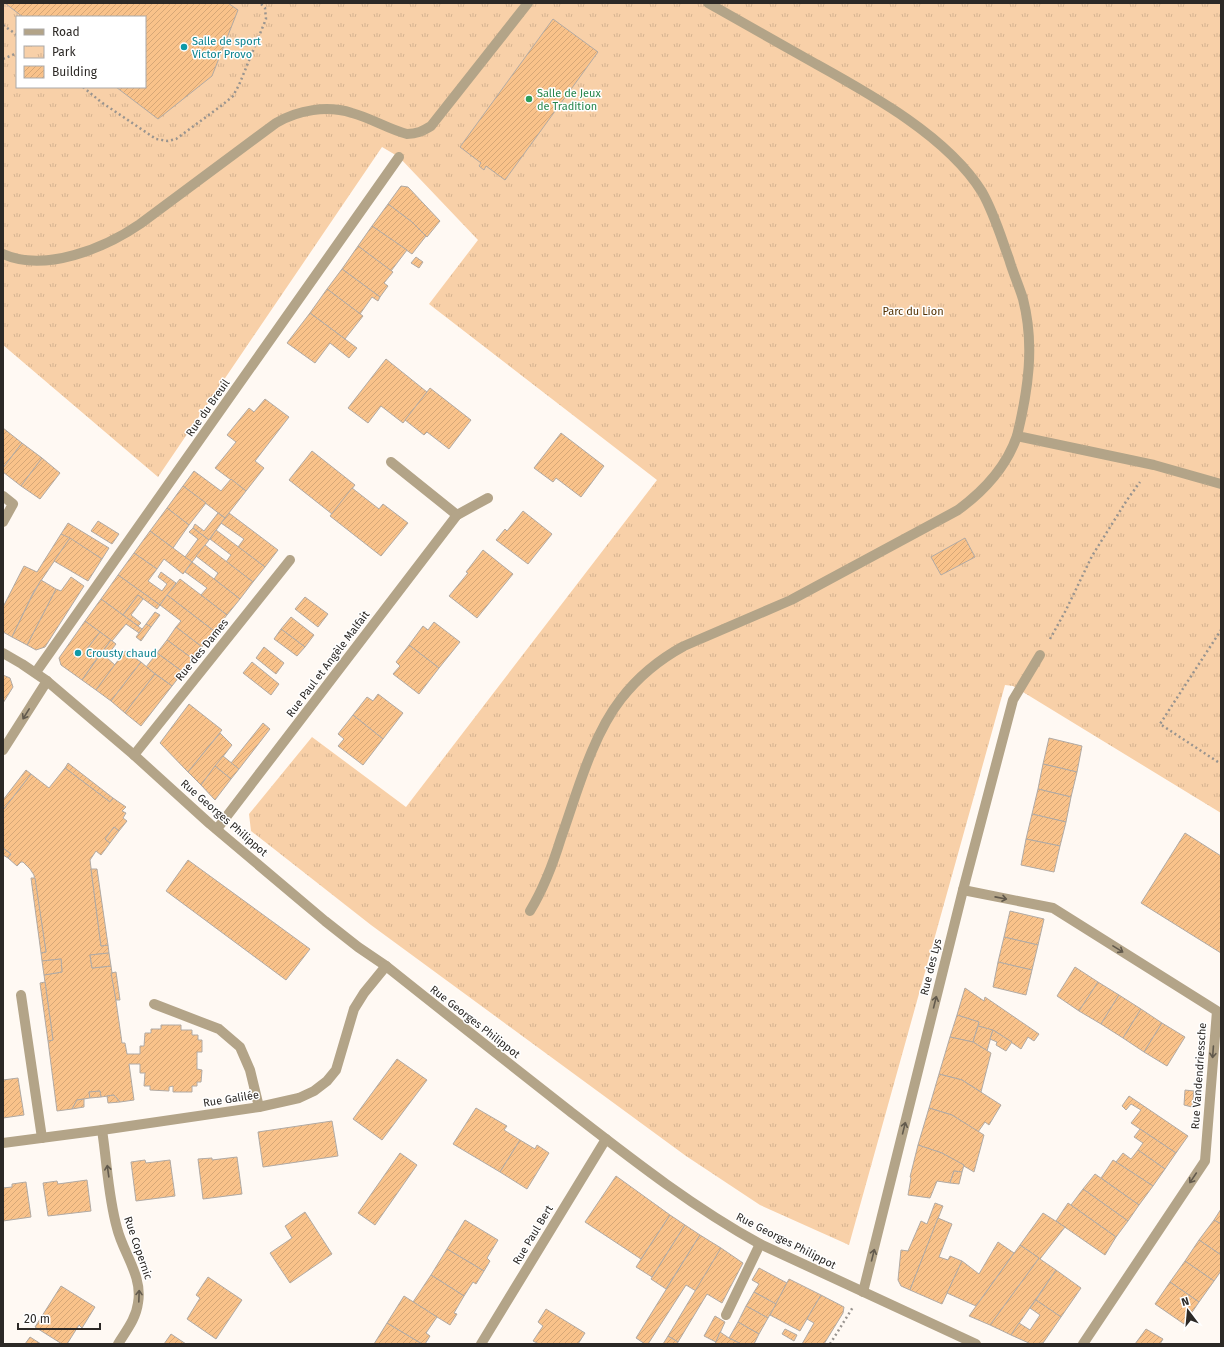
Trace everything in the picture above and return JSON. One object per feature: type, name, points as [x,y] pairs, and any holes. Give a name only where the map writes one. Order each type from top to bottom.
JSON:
[{"type":"street","points":[[3,254],[22,260],[40,261],[75,255],[126,234],[276,123],[301,112],[326,109],[350,112],[407,134],[416,134],[424,131],[431,126],[528,3]]},
{"type":"street","points":[[530,911],[549,873],[584,774],[604,728],[621,698],[643,675],[669,654],[684,646],[791,600],[958,510],[981,491],[1007,461],[1017,436],[1024,403],[1030,365],[1030,343],[1023,298],[995,222],[982,192],[974,181],[940,144],[881,102],[708,3]]},
{"type":"street","name":"Rue du Breuil","points":[[36,672],[399,157]]},
{"type":"street","points":[[1017,436],[1154,465],[1221,484]]},
{"type":"street","points":[[391,462],[457,514]]},
{"type":"street","points":[[3,496],[13,504],[3,522]]},
{"type":"street","name":"Rue Paul et Angèle Malfait","points":[[217,829],[457,514],[488,498]]},
{"type":"street","name":"Rue des Dames","points":[[134,755],[290,560]]},
{"type":"street","name":"Rue Georges Philippot","points":[[3,653],[36,672],[47,681],[325,921],[358,947],[386,966],[606,1139],[697,1206],[731,1228],[760,1244],[976,1344]]},
{"type":"street","name":"Rue des Lys","points":[[863,1292],[962,890],[1013,700],[1040,655]]},
{"type":"street","points":[[3,750],[47,681]]},
{"type":"street","name":"Rue Vandendriessche","points":[[962,890],[1053,908],[1217,1010],[1205,1161],[1083,1344]]},
{"type":"street","name":"Rue Galilée","points":[[3,1143],[259,1107],[299,1098],[314,1091],[327,1081],[336,1070],[354,1009],[364,993],[386,966]]},
{"type":"street","points":[[21,994],[42,1138]]},
{"type":"street","points":[[154,1004],[219,1029],[240,1047],[250,1070],[259,1107]]},
{"type":"street","name":"Rue Copernic","points":[[102,1130],[114,1217],[120,1239],[136,1275],[139,1288],[135,1317],[118,1344]]},
{"type":"street","name":"Rue Paul Bert","points":[[481,1344],[606,1139]]},
{"type":"street","points":[[726,1315],[760,1244]]},
{"type":"path","points":[[84,88],[101,102],[156,139],[168,141],[176,139],[233,96],[266,19],[265,8],[260,3]]},
{"type":"path","points":[[3,25],[16,35]]},
{"type":"path","points":[[3,59],[16,53]]},
{"type":"path","points":[[1040,655],[1066,610],[1092,556],[1127,500],[1154,465]]},
{"type":"path","points":[[1218,762],[1160,724],[1221,630]]},
{"type":"path","points":[[830,1344],[863,1292]]},
{"type":"green space","name":"Parc du Lion","points":[[3,3],[1221,3],[1221,813],[1013,686],[1005,685],[849,1245],[760,1205],[686,1156],[371,925],[251,831],[249,814],[312,737],[406,807],[657,480],[429,304],[478,240],[399,157],[382,147],[158,477],[3,345]]},
{"type":"building","name":"Salle de sport Victor Provo","points":[[228,3],[238,10],[212,76],[158,119],[117,88],[146,88],[146,16],[22,16],[6,4]]},
{"type":"building","name":"Salle de Jeux de Tradition","points":[[553,19],[598,52],[505,180],[486,166],[484,170],[479,166],[481,163],[460,147]]},
{"type":"building","points":[[401,186],[408,187],[440,221],[427,237],[412,222],[388,204]]},
{"type":"building","points":[[388,204],[412,222],[426,236],[412,254],[372,226]]},
{"type":"building","points":[[372,226],[407,250],[391,271],[358,246]]},
{"type":"building","points":[[358,246],[393,272],[384,283],[388,286],[380,297],[342,269]]},
{"type":"building","points":[[416,257],[423,262],[419,268],[411,263]]},
{"type":"building","points":[[342,269],[380,297],[378,301],[372,297],[360,314],[327,289]]},
{"type":"building","points":[[327,289],[363,316],[345,339],[310,313]]},
{"type":"building","points":[[310,313],[357,348],[349,358],[330,343],[315,363],[287,343]]},
{"type":"building","points":[[386,359],[427,392],[403,423],[381,406],[368,423],[348,408]]},
{"type":"building","points":[[430,388],[471,420],[449,449],[427,432],[424,435],[405,420]]},
{"type":"building","points":[[265,399],[289,417],[255,461],[264,468],[246,491],[215,468],[236,442],[227,435],[249,408],[254,412]]},
{"type":"building","points":[[3,428],[22,443],[3,468]]},
{"type":"building","points":[[561,433],[604,466],[581,497],[556,478],[553,482],[534,468]]},
{"type":"building","points":[[22,443],[42,458],[21,486],[3,472],[3,468]]},
{"type":"building","points":[[312,451],[355,485],[332,514],[289,480]]},
{"type":"building","points":[[42,458],[60,473],[40,499],[21,486]]},
{"type":"building","points":[[194,471],[221,491],[231,479],[246,491],[225,518],[183,486]]},
{"type":"building","points":[[183,486],[206,503],[189,525],[167,508]]},
{"type":"building","points":[[352,488],[379,509],[383,504],[408,523],[381,556],[330,516]]},
{"type":"building","points":[[167,508],[189,525],[173,548],[150,531]]},
{"type":"building","points":[[523,511],[552,534],[528,564],[496,540],[505,529],[507,531]]},
{"type":"building","points":[[218,513],[225,518],[209,540],[193,528],[195,524],[204,531]]},
{"type":"building","points":[[229,513],[278,550],[265,567],[238,547],[244,539],[221,523]]},
{"type":"building","points":[[98,521],[119,534],[112,544],[91,531]]},
{"type":"building","points":[[68,523],[109,548],[102,559],[61,534]]},
{"type":"building","points":[[193,528],[209,540],[192,562],[185,557],[198,539],[189,532]]},
{"type":"building","points":[[216,530],[265,567],[253,582],[226,562],[231,555],[210,539]]},
{"type":"building","points":[[150,531],[192,562],[183,574],[164,559],[157,569],[134,553]]},
{"type":"building","points":[[61,534],[70,538],[34,591],[12,637],[3,632],[3,607],[24,566],[37,572]]},
{"type":"building","points":[[70,538],[102,559],[88,581],[54,561]]},
{"type":"building","points":[[965,538],[975,557],[941,575],[931,557]]},
{"type":"building","points":[[205,545],[253,582],[240,599],[214,579],[218,573],[196,556]]},
{"type":"building","points":[[483,550],[513,574],[477,618],[449,596],[468,573],[466,572]]},
{"type":"building","points":[[134,553],[157,569],[148,581],[162,591],[167,584],[158,577],[161,572],[176,583],[160,605],[118,575]]},
{"type":"building","points":[[192,562],[240,599],[227,615],[201,595],[207,588],[185,572]]},
{"type":"building","points":[[118,575],[160,605],[157,609],[138,595],[123,615],[101,599]]},
{"type":"building","points":[[71,577],[84,586],[45,647],[36,650],[27,645],[56,589],[61,591]]},
{"type":"building","points":[[180,579],[227,615],[214,631],[167,595]]},
{"type":"building","points":[[41,580],[56,589],[27,645],[12,637]]},
{"type":"building","points":[[138,595],[143,599],[131,615],[141,623],[138,626],[123,615]]},
{"type":"building","points":[[167,595],[214,631],[202,647],[176,627],[181,621],[160,605]]},
{"type":"building","points":[[305,597],[328,614],[318,627],[295,609]]},
{"type":"building","points":[[101,599],[142,629],[139,633],[126,624],[112,641],[85,621]]},
{"type":"building","points":[[155,612],[160,615],[151,627],[146,624]]},
{"type":"building","points":[[291,617],[314,635],[305,647],[281,629]]},
{"type":"building","name":"Crousty chaud","points":[[85,621],[100,632],[87,649],[98,657],[82,680],[61,665],[59,658]]},
{"type":"building","points":[[434,622],[460,642],[439,668],[409,645],[423,626],[428,630]]},
{"type":"building","points":[[146,624],[151,627],[141,641],[136,637]]},
{"type":"building","points":[[176,627],[202,647],[193,659],[167,640]]},
{"type":"building","points":[[281,629],[305,647],[297,656],[274,639]]},
{"type":"building","points":[[100,632],[111,640],[98,657],[87,649]]},
{"type":"building","points":[[111,640],[116,644],[106,657],[115,665],[96,690],[82,680]]},
{"type":"building","points":[[167,640],[193,659],[183,672],[157,653]]},
{"type":"building","points":[[409,645],[439,668],[419,694],[393,674],[400,666],[396,662]]},
{"type":"building","points":[[264,647],[284,663],[276,674],[256,658]]},
{"type":"building","points":[[125,651],[141,662],[111,701],[96,690]]},
{"type":"building","points":[[157,653],[183,672],[172,686],[146,667]]},
{"type":"building","points":[[141,662],[155,674],[125,713],[111,701]]},
{"type":"building","points":[[252,662],[279,684],[271,695],[243,673]]},
{"type":"building","points":[[155,674],[172,686],[141,726],[125,713]]},
{"type":"building","points":[[3,675],[10,678],[13,687],[3,703]]},
{"type":"building","points":[[378,694],[403,713],[383,739],[353,715],[367,697],[373,701]]},
{"type":"building","points":[[189,704],[222,730],[188,772],[160,743]]},
{"type":"building","points":[[353,715],[383,739],[363,765],[338,746],[344,739],[338,734]]},
{"type":"building","points":[[263,723],[270,729],[239,769],[231,763]]},
{"type":"building","points":[[220,733],[232,745],[201,785],[188,772]]},
{"type":"building","points":[[1049,738],[1082,746],[1077,772],[1043,764]]},
{"type":"building","points":[[223,756],[239,769],[231,779],[215,766]]},
{"type":"building","points":[[68,763],[113,798],[110,802],[65,768]]},
{"type":"building","points":[[1043,764],[1077,772],[1071,797],[1038,789]]},
{"type":"building","points":[[215,766],[231,779],[215,800],[201,785]]},
{"type":"building","points":[[65,768],[110,802],[113,798],[126,807],[122,811],[126,813],[123,818],[127,821],[119,831],[114,827],[105,839],[110,843],[101,855],[96,851],[90,860],[101,946],[108,945],[109,953],[90,955],[92,968],[111,966],[122,1043],[125,1043],[127,1054],[140,1054],[140,1046],[144,1046],[145,1033],[151,1033],[151,1029],[161,1029],[161,1025],[181,1025],[181,1030],[192,1030],[192,1035],[198,1035],[198,1040],[202,1040],[202,1052],[197,1052],[197,1069],[202,1070],[201,1082],[197,1082],[197,1086],[192,1086],[192,1092],[173,1092],[173,1086],[169,1087],[169,1091],[150,1090],[150,1086],[144,1086],[145,1073],[140,1073],[140,1064],[129,1064],[134,1100],[120,1102],[114,1095],[101,1097],[100,1091],[89,1092],[90,1098],[77,1100],[72,1109],[57,1111],[48,1041],[53,1040],[44,975],[62,972],[61,959],[42,961],[41,953],[46,952],[34,875],[23,862],[17,866],[8,858],[11,854],[3,848],[3,810],[31,774],[49,788]]},
{"type":"building","points":[[26,770],[31,774],[3,810],[3,800]]},
{"type":"building","points":[[1038,789],[1071,797],[1066,822],[1032,814]]},
{"type":"building","points":[[1032,814],[1066,822],[1060,846],[1026,839]]},
{"type":"building","points":[[114,827],[119,831],[110,843],[105,839]]},
{"type":"building","points":[[1185,833],[1221,856],[1221,953],[1141,903]]},
{"type":"building","points":[[1026,839],[1060,846],[1054,872],[1021,865]]},
{"type":"building","points":[[3,848],[11,854],[8,858],[3,855]]},
{"type":"building","points":[[188,860],[310,949],[286,980],[166,891]]},
{"type":"building","points":[[91,869],[97,869],[108,945],[101,946]]},
{"type":"building","points":[[31,878],[35,878],[46,952],[41,953]]},
{"type":"building","points":[[1010,911],[1044,919],[1038,945],[1004,937]]},
{"type":"building","points":[[1004,937],[1038,945],[1032,970],[998,962]]},
{"type":"building","points":[[109,953],[111,966],[92,968],[90,955]]},
{"type":"building","points":[[61,959],[62,972],[44,975],[42,961]]},
{"type":"building","points":[[998,962],[1032,970],[1026,995],[993,987]]},
{"type":"building","points":[[1075,967],[1098,982],[1079,1011],[1057,996]]},
{"type":"building","points":[[116,972],[120,1000],[116,1000],[111,973]]},
{"type":"building","points":[[45,982],[53,1040],[48,1041],[40,983]]},
{"type":"building","points":[[1098,982],[1119,995],[1101,1024],[1079,1011]]},
{"type":"building","points":[[965,988],[984,1001],[985,997],[1039,1034],[1034,1041],[1028,1037],[1021,1049],[995,1031],[978,1026],[979,1022],[957,1015]]},
{"type":"building","points":[[1119,995],[1141,1009],[1123,1038],[1101,1024]]},
{"type":"building","points":[[1141,1009],[1162,1023],[1144,1052],[1123,1038]]},
{"type":"building","points":[[957,1015],[979,1022],[973,1042],[950,1037]]},
{"type":"building","points":[[1162,1023],[1185,1037],[1167,1066],[1144,1052]]},
{"type":"building","points":[[978,1026],[993,1030],[987,1051],[973,1042]]},
{"type":"building","points":[[993,1030],[1012,1042],[1006,1051],[996,1045],[997,1042],[990,1039]]},
{"type":"building","points":[[950,1037],[973,1042],[991,1053],[981,1092],[962,1080],[939,1074]]},
{"type":"building","points":[[397,1059],[427,1080],[382,1140],[353,1119]]},
{"type":"building","points":[[939,1074],[962,1080],[1001,1105],[989,1125],[985,1122],[978,1132],[952,1115],[929,1108]]},
{"type":"building","points":[[18,1078],[24,1115],[3,1118],[3,1080]]},
{"type":"building","points":[[1185,1090],[1194,1091],[1192,1107],[1184,1105]]},
{"type":"building","points":[[100,1091],[101,1097],[90,1098],[89,1092]]},
{"type":"building","points":[[114,1095],[120,1102],[108,1103],[107,1096]]},
{"type":"building","points":[[1129,1096],[1188,1136],[1176,1153],[1131,1123],[1141,1110],[1131,1104],[1126,1110],[1122,1106]]},
{"type":"building","points":[[84,1099],[84,1107],[72,1109],[77,1100]]},
{"type":"building","points":[[476,1108],[507,1126],[504,1130],[520,1140],[500,1172],[453,1144]]},
{"type":"building","points":[[929,1108],[952,1115],[984,1135],[974,1172],[942,1153],[918,1145]]},
{"type":"building","points":[[332,1121],[338,1156],[263,1167],[258,1132]]},
{"type":"building","points":[[1140,1129],[1176,1153],[1165,1169],[1138,1150],[1143,1143],[1134,1137]]},
{"type":"building","points":[[520,1140],[535,1149],[537,1145],[549,1153],[527,1189],[500,1172]]},
{"type":"building","points":[[918,1145],[942,1153],[964,1165],[962,1172],[954,1171],[950,1183],[937,1181],[930,1198],[908,1195],[910,1177]]},
{"type":"building","points":[[1138,1150],[1165,1169],[1153,1186],[1116,1162],[1123,1153],[1131,1159]]},
{"type":"building","points":[[400,1153],[417,1165],[375,1225],[358,1213]]},
{"type":"building","points":[[237,1157],[242,1194],[203,1199],[198,1159],[212,1158],[212,1160]]},
{"type":"building","points":[[145,1160],[146,1163],[170,1160],[175,1196],[136,1201],[131,1162]]},
{"type":"building","points":[[1113,1160],[1153,1186],[1139,1205],[1101,1178]]},
{"type":"building","points":[[954,1171],[962,1172],[959,1184],[950,1183]]},
{"type":"building","points":[[1095,1174],[1139,1205],[1128,1221],[1083,1189]]},
{"type":"building","points":[[616,1176],[670,1215],[641,1259],[585,1222]]},
{"type":"building","points":[[87,1180],[91,1211],[48,1216],[43,1183],[57,1181],[58,1184]]},
{"type":"building","points":[[26,1182],[31,1217],[3,1221],[3,1188],[12,1187],[12,1184]]},
{"type":"building","points":[[1083,1189],[1128,1221],[1116,1237],[1071,1205]]},
{"type":"building","points":[[935,1203],[943,1206],[910,1290],[901,1286],[898,1280],[901,1250],[908,1251],[921,1221],[927,1224]]},
{"type":"building","points":[[1068,1203],[1116,1237],[1105,1255],[1056,1221]]},
{"type":"building","points":[[1221,1209],[1221,1224],[1214,1220]]},
{"type":"building","points":[[305,1212],[332,1254],[290,1283],[270,1253],[292,1238],[285,1226]]},
{"type":"building","points":[[1043,1213],[1065,1227],[1040,1259],[1056,1270],[1011,1335],[990,1325],[1039,1258],[1020,1245]]},
{"type":"building","points":[[670,1215],[685,1225],[652,1277],[636,1267]]},
{"type":"building","points":[[938,1218],[952,1224],[939,1257],[948,1260],[950,1256],[962,1261],[942,1304],[910,1290]]},
{"type":"building","points":[[465,1220],[498,1240],[487,1258],[490,1261],[484,1271],[447,1249]]},
{"type":"building","points":[[1214,1220],[1221,1224],[1221,1255],[1199,1240]]},
{"type":"building","points":[[685,1225],[700,1235],[666,1289],[651,1279]]},
{"type":"building","points":[[700,1235],[721,1248],[696,1291],[686,1285],[648,1344],[645,1344],[636,1338]]},
{"type":"building","points":[[1199,1240],[1221,1255],[1221,1271],[1214,1281],[1185,1261]]},
{"type":"building","points":[[998,1242],[1014,1253],[976,1306],[947,1293],[962,1261],[979,1274]]},
{"type":"building","points":[[1020,1245],[1039,1258],[990,1325],[969,1316]]},
{"type":"building","points":[[721,1248],[743,1263],[722,1303],[707,1294],[678,1342],[668,1336]]},
{"type":"building","points":[[447,1249],[484,1271],[476,1284],[473,1282],[464,1296],[431,1275]]},
{"type":"building","points":[[1185,1261],[1214,1281],[1199,1302],[1170,1282]]},
{"type":"building","points":[[759,1268],[787,1283],[776,1304],[754,1292],[759,1284],[752,1280]]},
{"type":"building","points":[[1056,1270],[1081,1288],[1061,1317],[1036,1300]]},
{"type":"building","points":[[431,1275],[464,1296],[454,1313],[457,1314],[450,1325],[413,1302]]},
{"type":"building","points":[[208,1277],[242,1300],[216,1339],[187,1319],[200,1298],[196,1295]]},
{"type":"building","points":[[789,1279],[821,1295],[800,1331],[770,1315]]},
{"type":"building","points":[[1170,1282],[1199,1302],[1184,1324],[1155,1304]]},
{"type":"building","points":[[61,1286],[95,1307],[82,1328],[79,1325],[67,1344],[62,1344],[35,1327]]},
{"type":"building","points":[[754,1292],[776,1304],[768,1318],[746,1306]]},
{"type":"building","points":[[821,1295],[844,1307],[843,1313],[824,1344],[802,1344],[814,1323],[807,1319]]},
{"type":"building","points":[[404,1296],[437,1317],[426,1333],[430,1336],[425,1344],[422,1344],[387,1323]]},
{"type":"building","points":[[1036,1300],[1061,1317],[1043,1343],[1031,1344],[1011,1335],[1019,1323],[1030,1330],[1040,1315],[1030,1308]]},
{"type":"building","points":[[746,1306],[768,1318],[759,1334],[738,1322]]},
{"type":"building","points":[[546,1309],[585,1333],[578,1344],[539,1344],[533,1341],[543,1326],[538,1322]]},
{"type":"building","points":[[715,1316],[725,1322],[716,1342],[704,1336]]},
{"type":"building","points":[[738,1322],[759,1334],[754,1344],[741,1344],[729,1338]]},
{"type":"building","points":[[387,1323],[422,1344],[374,1344]]},
{"type":"building","points":[[785,1329],[797,1335],[794,1341],[782,1334]]},
{"type":"building","points":[[1146,1329],[1163,1339],[1160,1344],[1135,1344]]},
{"type":"building","points":[[720,1332],[729,1338],[741,1344],[715,1344]]},
{"type":"building","points":[[171,1334],[186,1344],[164,1344]]},
{"type":"building","points":[[668,1336],[678,1342],[677,1344],[663,1344]]},
{"type":"building","points":[[30,1337],[41,1344],[25,1344]]},
{"type":"place","name":"Salle de sport Victor Provo","points":[[184,47]]},
{"type":"place","name":"Salle de Jeux de Tradition","points":[[529,99]]},
{"type":"place","name":"Crousty chaud","points":[[78,653]]}]
